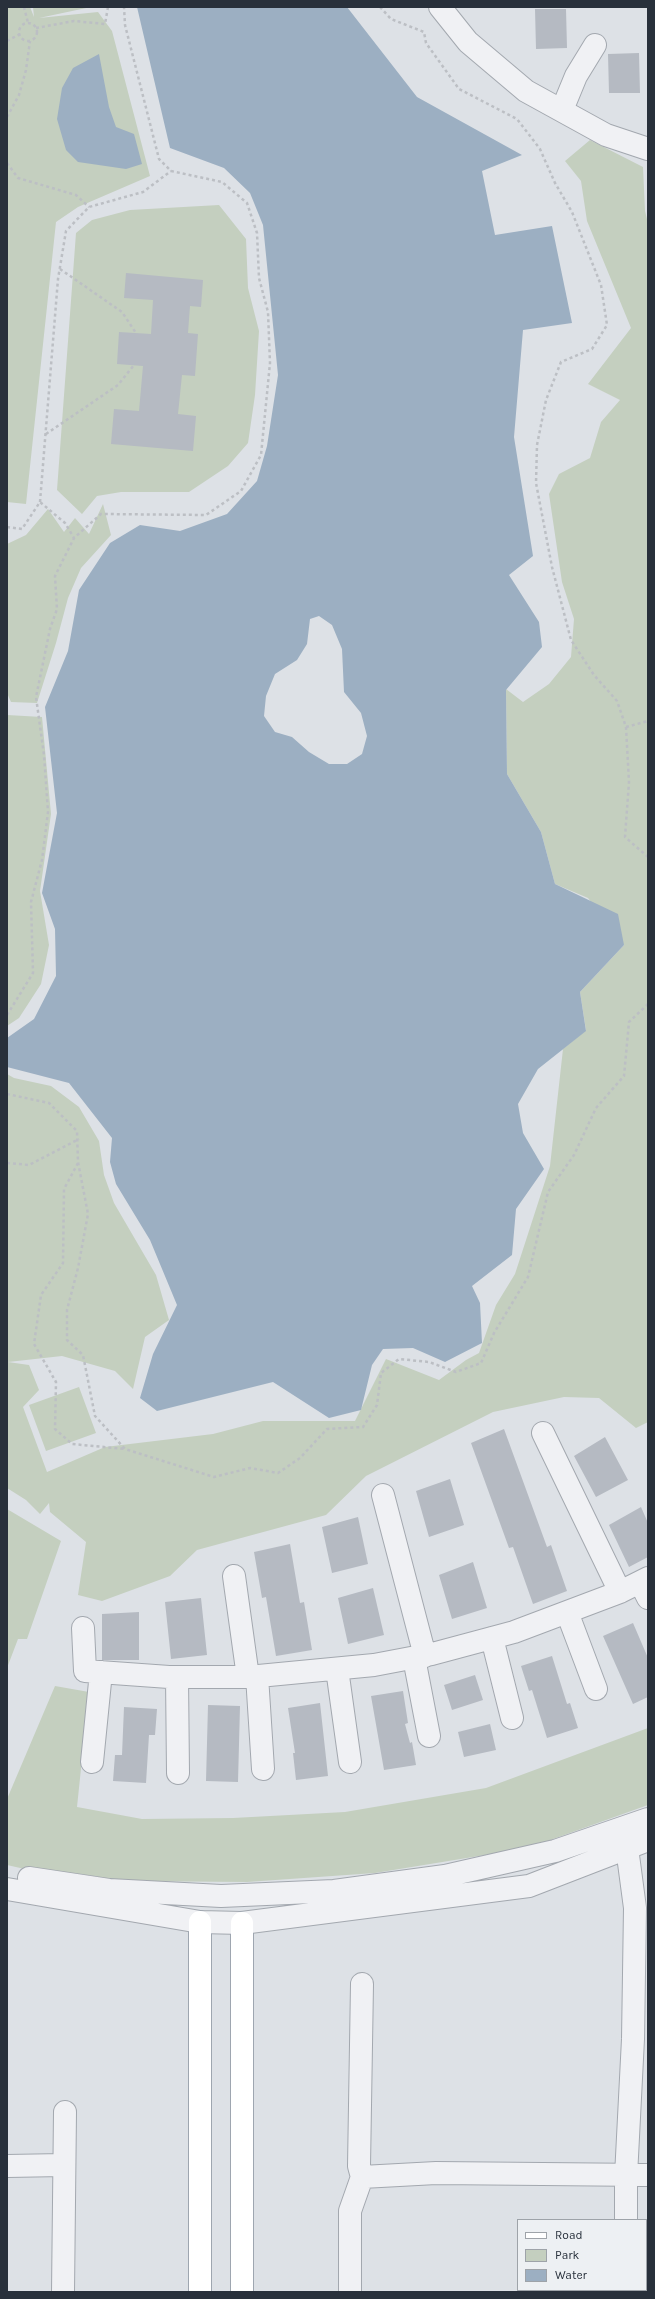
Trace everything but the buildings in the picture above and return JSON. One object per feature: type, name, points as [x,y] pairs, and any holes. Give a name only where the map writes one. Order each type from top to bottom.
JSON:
[{"type":"main road","points":[[200,1922],[200,2292]]},
{"type":"main road","points":[[242,1923],[242,2292]]},
{"type":"street","points":[[440,7],[468,42],[526,91],[606,135],[648,149]]},
{"type":"street","points":[[562,110],[576,76],[595,45]]},
{"type":"street","points":[[543,1433],[620,1592]]},
{"type":"street","points":[[383,1495],[419,1657],[429,1736]]},
{"type":"street","points":[[234,1576],[253,1676],[263,1769]]},
{"type":"street","points":[[83,1628],[86,1671],[177,1677],[253,1676],[374,1666],[419,1657],[514,1632],[620,1592],[645,1586]]},
{"type":"street","points":[[567,1612],[596,1689]]},
{"type":"street","points":[[492,1638],[512,1718]]},
{"type":"street","points":[[337,1669],[350,1762]]},
{"type":"street","points":[[92,1762],[101,1672]]},
{"type":"street","points":[[177,1677],[178,1773]]},
{"type":"street","points":[[7,1874],[109,1890],[221,1896],[334,1891],[445,1876],[555,1851],[648,1819]]},
{"type":"street","points":[[7,1889],[200,1922],[242,1923],[529,1886],[648,1840]]},
{"type":"street","points":[[626,2219],[626,2176],[633,2039],[635,1908],[627,1848]]},
{"type":"street","points":[[350,2292],[350,2211],[362,2177],[359,2166],[362,1984]]},
{"type":"street","points":[[63,2292],[63,2165],[65,2112]]},
{"type":"street","points":[[7,2166],[63,2165]]},
{"type":"street","points":[[362,2177],[436,2173],[648,2176]]},
{"type":"path","points":[[24,7],[28,24]]},
{"type":"path","points":[[28,24],[36,28],[74,21],[105,24],[108,7]]},
{"type":"path","points":[[7,1015],[33,973],[31,902],[42,860],[48,812],[44,755],[36,697],[50,629],[56,609],[55,576],[74,538],[102,514],[206,516],[241,491],[261,455],[270,363],[268,312],[259,278],[257,233],[247,203],[222,182],[171,171],[159,159],[125,25],[124,7]]},
{"type":"path","points":[[380,7],[391,19],[424,32],[426,43],[459,89],[517,119],[540,149],[555,183],[572,212],[601,285],[607,325],[592,349],[561,362],[546,400],[537,445],[536,483],[552,567],[571,640],[594,675],[617,701],[626,727],[628,782],[625,837],[648,857]]},
{"type":"path","points":[[28,24],[21,28],[20,34],[24,40],[30,41]]},
{"type":"path","points":[[7,117],[19,95],[26,70],[30,41],[36,36],[36,28]]},
{"type":"path","points":[[7,42],[20,34]]},
{"type":"path","points":[[7,163],[18,178],[76,195],[89,207]]},
{"type":"path","points":[[7,528],[22,529],[40,502],[60,269],[66,231],[89,207],[142,192],[171,171]]},
{"type":"path","points":[[60,269],[122,312],[136,333]]},
{"type":"path","points":[[46,434],[118,385],[134,365]]},
{"type":"path","points":[[40,502],[65,523],[74,538]]},
{"type":"path","points":[[626,727],[648,721]]},
{"type":"path","points":[[78,1162],[64,1189],[63,1263],[41,1294],[34,1344],[56,1382],[55,1429],[72,1444],[125,1449],[214,1477],[250,1468],[278,1472],[300,1458],[327,1429],[363,1427],[377,1405],[381,1373],[399,1359],[429,1362],[456,1372],[481,1363],[494,1333],[528,1277],[548,1192],[574,1156],[596,1108],[624,1076],[629,1022],[648,1004]]},
{"type":"path","points":[[7,1094],[50,1103],[77,1131],[79,1139],[78,1162],[88,1214],[78,1268],[67,1310],[67,1340],[83,1355],[95,1416],[125,1449]]},
{"type":"path","points":[[7,1163],[30,1165],[79,1139]]},
{"type":"green space","points":[[7,7],[30,7],[34,17],[33,7],[91,7],[39,18],[98,12],[112,31],[150,176],[78,207],[56,222],[26,504],[7,502]]},
{"type":"green space","points":[[590,140],[643,167],[645,211],[648,223],[648,1422],[636,1428],[599,1398],[564,1397],[493,1412],[366,1476],[326,1515],[197,1550],[170,1576],[102,1601],[78,1595],[86,1542],[50,1512],[49,1503],[40,1514],[26,1500],[7,1488],[7,1074],[14,1078],[51,1086],[79,1107],[99,1141],[104,1175],[114,1203],[156,1275],[169,1320],[145,1337],[133,1389],[115,1371],[62,1356],[8,1362],[29,1365],[39,1390],[23,1407],[47,1472],[105,1447],[213,1434],[263,1421],[355,1421],[386,1359],[439,1380],[466,1360],[479,1353],[496,1305],[515,1274],[550,1166],[563,1049],[586,1030],[580,992],[624,945],[588,898],[555,884],[541,832],[507,774],[506,689],[523,702],[549,684],[571,657],[574,619],[562,582],[549,494],[559,474],[590,458],[601,422],[620,400],[588,384],[631,328],[587,221],[581,181],[565,161]]},
{"type":"green space","points":[[219,205],[246,239],[248,288],[259,331],[255,395],[248,443],[228,466],[189,492],[121,492],[97,496],[82,514],[57,490],[76,233],[92,220],[130,210]]},
{"type":"green space","points":[[103,504],[111,535],[81,568],[68,598],[56,643],[37,703],[11,702],[7,693],[7,544],[26,535],[48,509],[64,532],[75,518],[89,534]]},
{"type":"green space","points":[[7,715],[42,717],[51,814],[40,891],[49,945],[41,984],[19,1018],[7,1026]]},
{"type":"green space","points":[[79,1387],[96,1433],[46,1451],[29,1405]]},
{"type":"green space","points":[[7,1509],[61,1541],[27,1639],[18,1639],[7,1668]]},
{"type":"green space","points":[[55,1686],[89,1692],[77,1807],[142,1819],[233,1818],[345,1812],[486,1788],[648,1728],[648,1805],[528,1848],[375,1873],[247,1882],[125,1881],[79,1874],[38,1872],[7,1865],[7,1799]]},
{"type":"water","points":[[137,7],[347,7],[417,97],[522,155],[482,171],[495,235],[552,226],[572,323],[523,330],[514,437],[533,556],[509,575],[539,622],[542,647],[506,690],[507,774],[541,832],[555,884],[618,914],[624,945],[580,992],[586,1031],[538,1069],[518,1104],[523,1133],[544,1169],[516,1209],[512,1255],[472,1286],[480,1303],[482,1343],[445,1362],[413,1348],[383,1349],[372,1365],[361,1410],[329,1418],[273,1382],[157,1411],[140,1398],[153,1354],[177,1305],[150,1240],[116,1184],[110,1162],[112,1138],[69,1083],[7,1067],[7,1038],[34,1019],[56,976],[55,929],[42,893],[57,813],[45,707],[68,651],[79,590],[110,543],[140,525],[180,531],[227,514],[257,481],[267,446],[278,375],[263,225],[250,193],[224,168],[170,148]],"holes":[[[319,616],[332,625],[342,649],[344,692],[361,713],[367,736],[362,754],[347,764],[329,764],[309,752],[292,737],[275,732],[264,716],[266,696],[275,674],[297,660],[307,644],[310,619]]]},
{"type":"water","points":[[99,54],[109,107],[116,127],[134,134],[142,164],[126,169],[78,162],[66,150],[57,119],[62,88],[73,68]]}]
